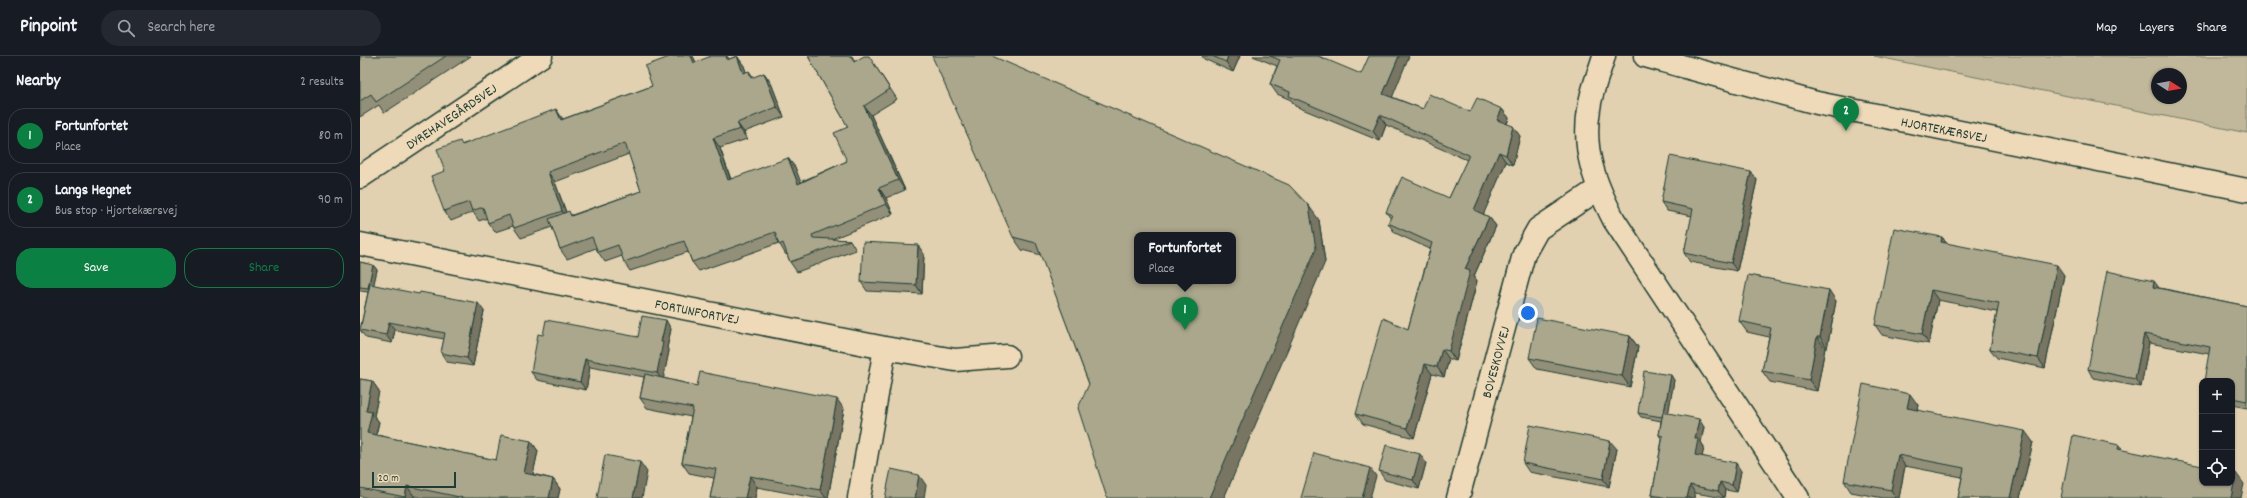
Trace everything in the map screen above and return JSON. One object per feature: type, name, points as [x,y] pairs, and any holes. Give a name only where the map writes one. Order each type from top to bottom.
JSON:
[{"type":"street","name":"DYREHAVEGÅRDSVEJ","points":[[360,177],[542,56]]},
{"type":"street","points":[[1604,56],[1589,109],[1587,135],[1587,149],[1598,189],[1614,220],[1798,498]]},
{"type":"street","name":"HJORTEKÆRSVEJ","points":[[1645,56],[1817,103],[2247,190]]},
{"type":"street","name":"BOVESKOVVEJ","points":[[1458,498],[1524,254],[1538,229],[1598,189]]},
{"type":"street","name":"FORTUNFORTVEJ","points":[[360,244],[885,348],[955,360],[1007,356]]},
{"type":"street","points":[[859,498],[885,348]]},
{"type":"shaded area","points":[[1874,56],[2247,56],[2247,133]]},
{"type":"building","points":[[360,56],[446,56],[376,102],[371,94],[360,101]]},
{"type":"building","points":[[672,56],[691,56],[694,63],[711,56],[726,56],[727,60],[737,56],[743,73],[749,71],[751,78],[764,73],[777,107],[737,123],[740,129],[713,138],[728,180],[788,158],[798,184],[847,161],[834,133],[848,127],[808,56],[851,56],[854,62],[864,56],[869,56],[890,89],[864,106],[898,180],[879,188],[886,204],[812,235],[813,238],[850,240],[790,262],[783,243],[779,245],[775,232],[692,262],[684,241],[624,262],[618,245],[598,252],[592,237],[560,249],[549,219],[569,211],[571,216],[641,191],[625,143],[548,172],[562,211],[514,228],[509,215],[488,223],[483,207],[472,211],[469,202],[444,211],[431,176],[445,171],[437,149],[460,141],[462,145],[556,109],[561,120],[652,86],[645,66]]},
{"type":"building","points":[[932,56],[992,56],[1289,185],[1309,206],[1316,249],[1209,498],[1107,498],[1078,408],[1089,384],[1036,243],[1013,237]]},
{"type":"building","points":[[1212,56],[1228,56],[1226,62]]},
{"type":"building","points":[[1270,56],[1318,56],[1361,74],[1369,56],[1399,56],[1383,94],[1423,109],[1429,94],[1470,112],[1477,98],[1502,109],[1497,120],[1513,126],[1506,155],[1499,152],[1474,210],[1489,217],[1465,269],[1470,271],[1449,351],[1442,349],[1437,367],[1425,364],[1407,428],[1356,414],[1383,318],[1408,329],[1432,243],[1388,223],[1392,215],[1386,212],[1402,177],[1449,198],[1469,155],[1380,115],[1373,131],[1289,96],[1290,92],[1270,84],[1280,60]]},
{"type":"building","points":[[1670,156],[1751,172],[1731,263],[1684,253],[1693,209],[1661,202]]},
{"type":"building","points":[[1894,228],[1942,237],[1941,242],[2057,265],[2038,358],[1990,349],[1999,303],[1931,290],[1922,334],[1875,325]]},
{"type":"building","points":[[863,242],[918,245],[916,285],[861,282]]},
{"type":"building","points":[[360,262],[373,265],[368,288],[360,287]]},
{"type":"building","points":[[2107,271],[2154,281],[2153,287],[2247,306],[2247,401],[2235,399],[2235,378],[2205,378],[2210,347],[2144,334],[2135,379],[2088,369]]},
{"type":"building","points":[[1748,275],[1829,290],[1820,337],[1817,337],[1809,380],[1762,371],[1771,328],[1739,321]]},
{"type":"building","points":[[370,284],[419,294],[420,292],[478,303],[467,358],[441,353],[445,333],[389,322],[386,335],[360,330]]},
{"type":"building","points":[[642,316],[666,320],[661,342],[663,342],[657,373],[585,359],[580,382],[531,372],[538,334],[543,335],[546,320],[638,337]]},
{"type":"building","points":[[1537,318],[1630,336],[1622,376],[1529,358]]},
{"type":"building","points":[[1644,371],[1671,375],[1662,417],[1638,413]]},
{"type":"building","points":[[700,372],[837,399],[820,490],[750,476],[745,498],[710,498],[716,469],[682,463],[693,408],[640,398],[645,374],[697,386]]},
{"type":"building","points":[[360,379],[372,381],[366,411],[372,412],[367,433],[496,460],[501,435],[531,441],[524,473],[553,479],[549,498],[464,498],[407,486],[405,497],[360,488]]},
{"type":"building","points":[[1863,384],[1910,394],[1907,408],[2025,431],[2010,498],[1958,498],[1964,468],[1898,455],[1891,490],[1844,481]]},
{"type":"building","points":[[1663,412],[1699,419],[1695,438],[1698,439],[1695,455],[1736,463],[1732,485],[1720,482],[1718,491],[1690,485],[1687,498],[1668,498],[1652,495],[1663,436],[1659,435]]},
{"type":"building","points":[[1530,425],[1610,441],[1603,479],[1523,463]]},
{"type":"building","points":[[2073,435],[2119,445],[2118,449],[2199,465],[2199,486],[2233,486],[2231,498],[2061,498]]},
{"type":"building","points":[[1386,445],[1420,454],[1413,480],[1379,471]]},
{"type":"building","points":[[1314,453],[1370,468],[1362,498],[1301,498]]},
{"type":"building","points":[[605,455],[640,462],[633,498],[597,498]]},
{"type":"building","points":[[891,469],[919,475],[915,498],[885,498]]},
{"type":"place","name":"Langs Hegnet","points":[[1846,131]]},
{"type":"place","name":"Fortunfortet","points":[[1185,330]]}]
